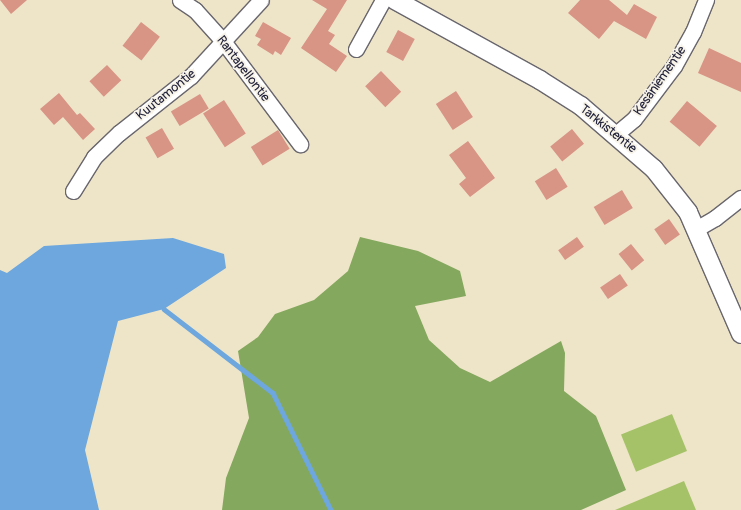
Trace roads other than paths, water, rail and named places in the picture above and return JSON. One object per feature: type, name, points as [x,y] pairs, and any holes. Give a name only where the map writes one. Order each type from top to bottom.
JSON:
[{"type":"street","name":"Rantapellontie","points":[[180,0],[195,10],[223,41],[300,144]]},
{"type":"street","name":"Kuutamontie","points":[[73,191],[94,157],[118,133],[191,76],[261,0]]},
{"type":"street","points":[[356,49],[383,0]]},
{"type":"street","name":"Tarkkistentie","points":[[395,0],[540,80],[581,106],[616,134],[659,174],[688,212],[741,334]]},
{"type":"street","name":"Kesäniementie","points":[[616,134],[634,119],[674,66],[693,32],[706,0]]},
{"type":"street","points":[[696,228],[715,218],[741,198]]},
{"type":"water","points":[[173,238],[224,254],[226,268],[164,309],[118,321],[85,450],[99,510],[0,510],[0,270],[7,273],[44,246]]},
{"type":"waterway","points":[[164,309],[273,393],[331,510]]}]
